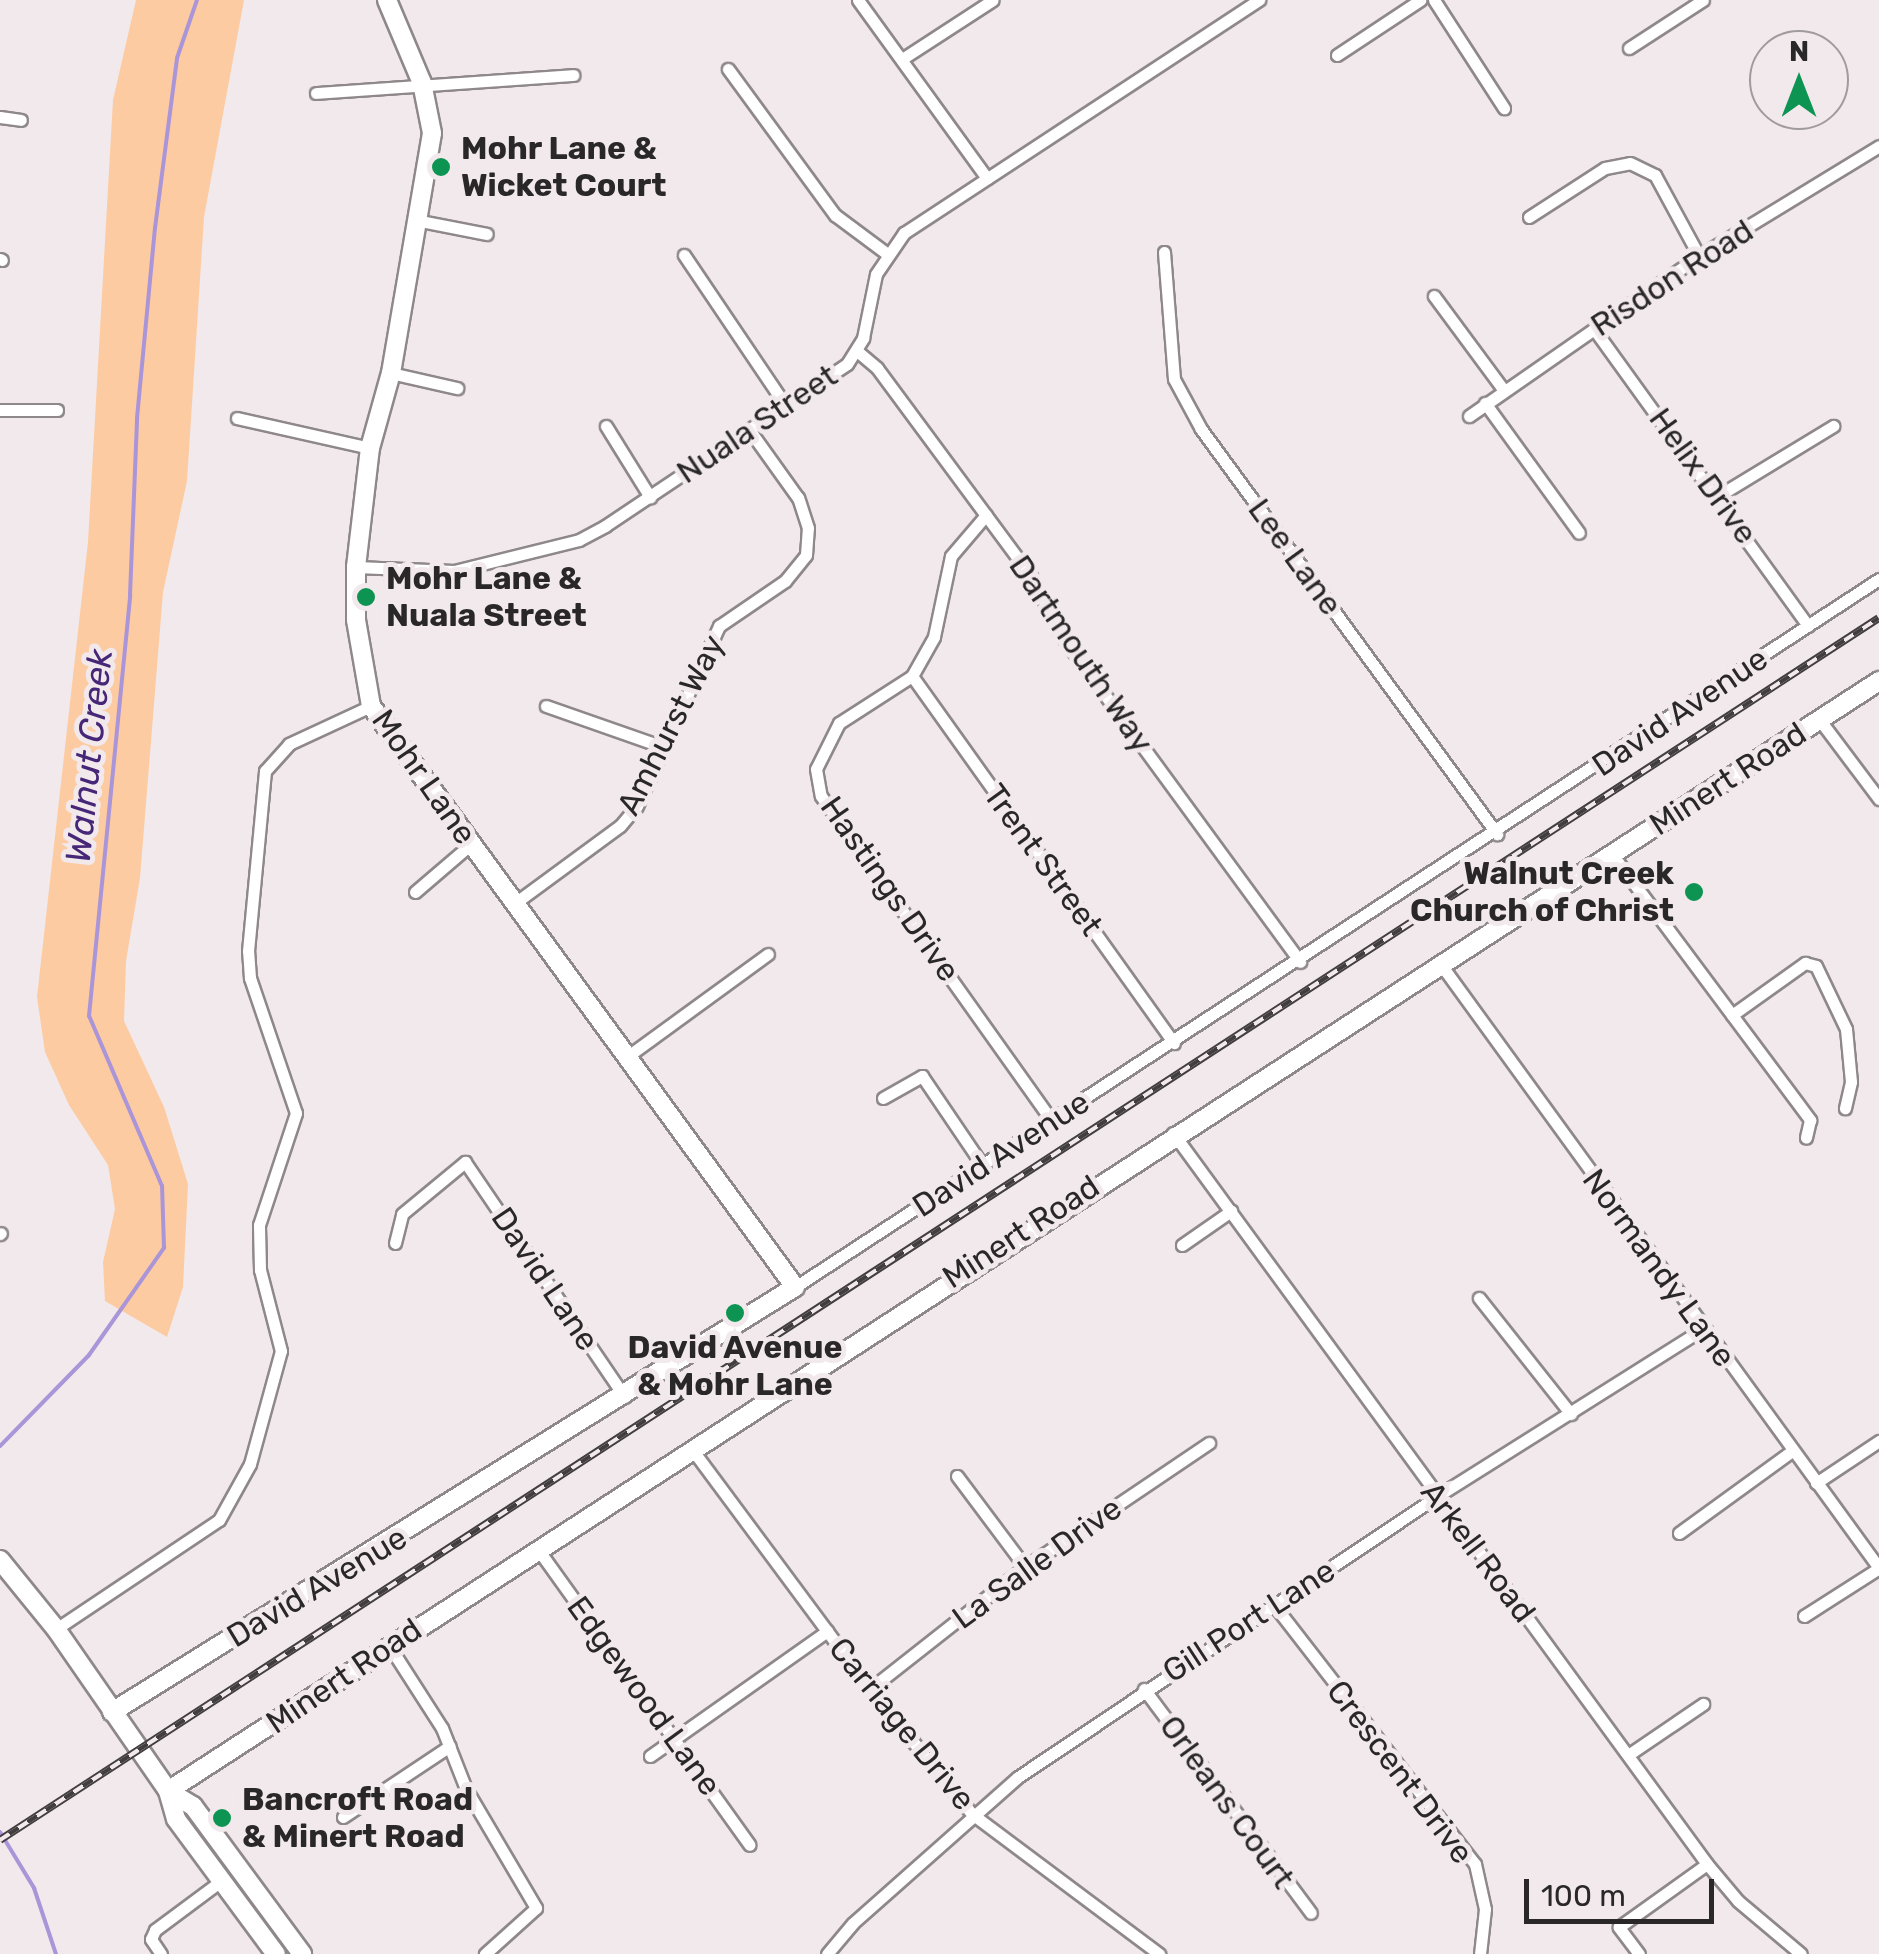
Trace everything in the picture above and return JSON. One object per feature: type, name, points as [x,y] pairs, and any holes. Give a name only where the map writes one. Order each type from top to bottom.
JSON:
[{"type":"street","name":"Mohr Lane","points":[[388,0],[422,83],[432,133],[391,373],[370,448],[356,567],[356,620],[371,706],[796,1288]]},
{"type":"street","points":[[858,0],[987,178]]},
{"type":"street","points":[[902,59],[993,0]]},
{"type":"street","points":[[728,69],[835,215],[886,253],[916,224],[1259,0]]},
{"type":"street","points":[[1337,55],[1420,0]]},
{"type":"street","points":[[1434,0],[1504,108]]},
{"type":"street","points":[[1629,48],[1703,0]]},
{"type":"street","points":[[316,93],[574,75]]},
{"type":"street","points":[[0,117],[20,120]]},
{"type":"street","name":"Risdon Road","points":[[1469,416],[1502,388],[1699,256],[1879,146]]},
{"type":"street","points":[[1529,217],[1605,168],[1630,163],[1655,175],[1699,256]]},
{"type":"street","points":[[416,220],[487,234]]},
{"type":"street","name":"Lee Lane","points":[[1164,252],[1174,379],[1201,428],[1497,834]]},
{"type":"street","name":"Nuala Street","points":[[356,567],[454,572],[579,540],[750,431],[856,351],[886,253]]},
{"type":"street","points":[[684,255],[785,406]]},
{"type":"street","points":[[1434,296],[1502,388]]},
{"type":"street","name":"Helix Drive","points":[[1594,329],[1808,626]]},
{"type":"street","name":"Dartmouth Way","points":[[856,351],[877,368],[1031,576],[1062,636],[1300,962]]},
{"type":"street","points":[[391,373],[457,388]]},
{"type":"street","points":[[1486,403],[1579,533]]},
{"type":"street","points":[[0,410],[57,410]]},
{"type":"street","points":[[237,418],[370,448]]},
{"type":"street","points":[[606,426],[650,497]]},
{"type":"street","points":[[1718,496],[1833,426]]},
{"type":"street","name":"Amhurst Way","points":[[516,903],[620,826],[637,806],[718,626],[786,581],[806,555],[808,528],[798,498],[750,431]]},
{"type":"street","name":"Hastings Drive","points":[[986,515],[950,556],[934,637],[912,676],[839,723],[816,769],[821,796],[1052,1121]]},
{"type":"street","name":"David Avenue","points":[[112,1712],[796,1288],[1497,834],[1879,579]]},
{"type":"street","name":"Trent Street","points":[[912,676],[1174,1043]]},
{"type":"street","name":"Minert Road","points":[[168,1791],[1174,1134],[1442,966],[1879,681]]},
{"type":"street","points":[[56,1629],[219,1520],[250,1464],[281,1351],[260,1270],[260,1225],[296,1113],[250,978],[248,951],[265,771],[289,744],[371,706]]},
{"type":"street","points":[[546,706],[663,746]]},
{"type":"street","points":[[1819,719],[1879,798]]},
{"type":"street","points":[[415,892],[471,844]]},
{"type":"street","points":[[1612,854],[1810,1120],[1806,1138]]},
{"type":"street","points":[[628,1056],[768,954]]},
{"type":"street","points":[[1732,1015],[1804,963],[1816,966],[1846,1029],[1851,1082],[1845,1108]]},
{"type":"street","name":"Normandy Lane","points":[[1442,966],[1879,1568]]},
{"type":"street","points":[[883,1098],[922,1076],[983,1166]]},
{"type":"street","name":"Arkell Road","points":[[1174,1134],[1707,1864],[1738,1900],[1801,1954]]},
{"type":"street","name":"David Lane","points":[[395,1243],[402,1214],[465,1162],[624,1397]]},
{"type":"street","points":[[1182,1246],[1231,1211]]},
{"type":"street","points":[[1479,1298],[1572,1414]]},
{"type":"street","name":"Gill Port Lane","points":[[826,1954],[972,1814],[1144,1689],[1436,1497],[1703,1329]]},
{"type":"street","points":[[1816,1483],[1879,1442]]},
{"type":"street","name":"La Salle Drive","points":[[870,1690],[1025,1567],[1209,1443]]},
{"type":"street","name":"Carriage Drive","points":[[690,1448],[870,1690],[972,1814],[1160,1954]]},
{"type":"street","points":[[1679,1533],[1792,1450]]},
{"type":"street","points":[[956,1476],[1025,1567]]},
{"type":"street","name":"Edgewood Lane","points":[[536,1548],[750,1845]]},
{"type":"street","points":[[0,1560],[56,1629],[168,1791],[176,1819],[276,1954]]},
{"type":"street","points":[[1804,1616],[1879,1568]]},
{"type":"street","name":"Crescent Drive","points":[[1274,1605],[1475,1864],[1486,1909],[1480,1954]]},
{"type":"street","points":[[650,1756],[673,1734],[826,1631]]},
{"type":"street","points":[[388,1644],[450,1746],[466,1788],[536,1908],[484,1954]]},
{"type":"street","name":"Orleans Court","points":[[1144,1689],[1311,1913]]},
{"type":"street","points":[[1628,1754],[1703,1704]]},
{"type":"street","points":[[343,1817],[450,1746]]},
{"type":"street","points":[[168,1791],[193,1806],[302,1954]]},
{"type":"street","points":[[1638,1954],[1619,1927],[1707,1864]]},
{"type":"street","points":[[160,1954],[151,1939],[155,1930],[222,1880]]},
{"type":"shaded area","points":[[136,0],[244,0],[204,217],[187,481],[163,592],[140,878],[126,961],[124,1021],[164,1107],[188,1184],[183,1287],[167,1337],[105,1301],[103,1262],[115,1209],[108,1165],[69,1105],[45,1052],[37,997],[88,542],[113,100]]},
{"type":"waterway","name":"Walnut Creek","points":[[0,1446],[89,1355],[164,1248],[162,1186],[89,1016],[130,595],[137,418],[155,228],[177,58],[197,0]]},
{"type":"waterway","name":"Walnut Creek","points":[[0,1832],[34,1888],[56,1954]]},
{"type":"railway","points":[[0,1840],[1879,618]]},
{"type":"place","name":"Mohr Lane & Wicket Court","points":[[441,167]]},
{"type":"place","name":"Mohr Lane & Nuala Street","points":[[366,597]]},
{"type":"place","name":"Walnut Creek Church of Christ","points":[[1694,892]]},
{"type":"place","name":"David Avenue & Mohr Lane","points":[[735,1313]]},
{"type":"place","name":"Bancroft Road & Minert Road","points":[[222,1818]]}]
